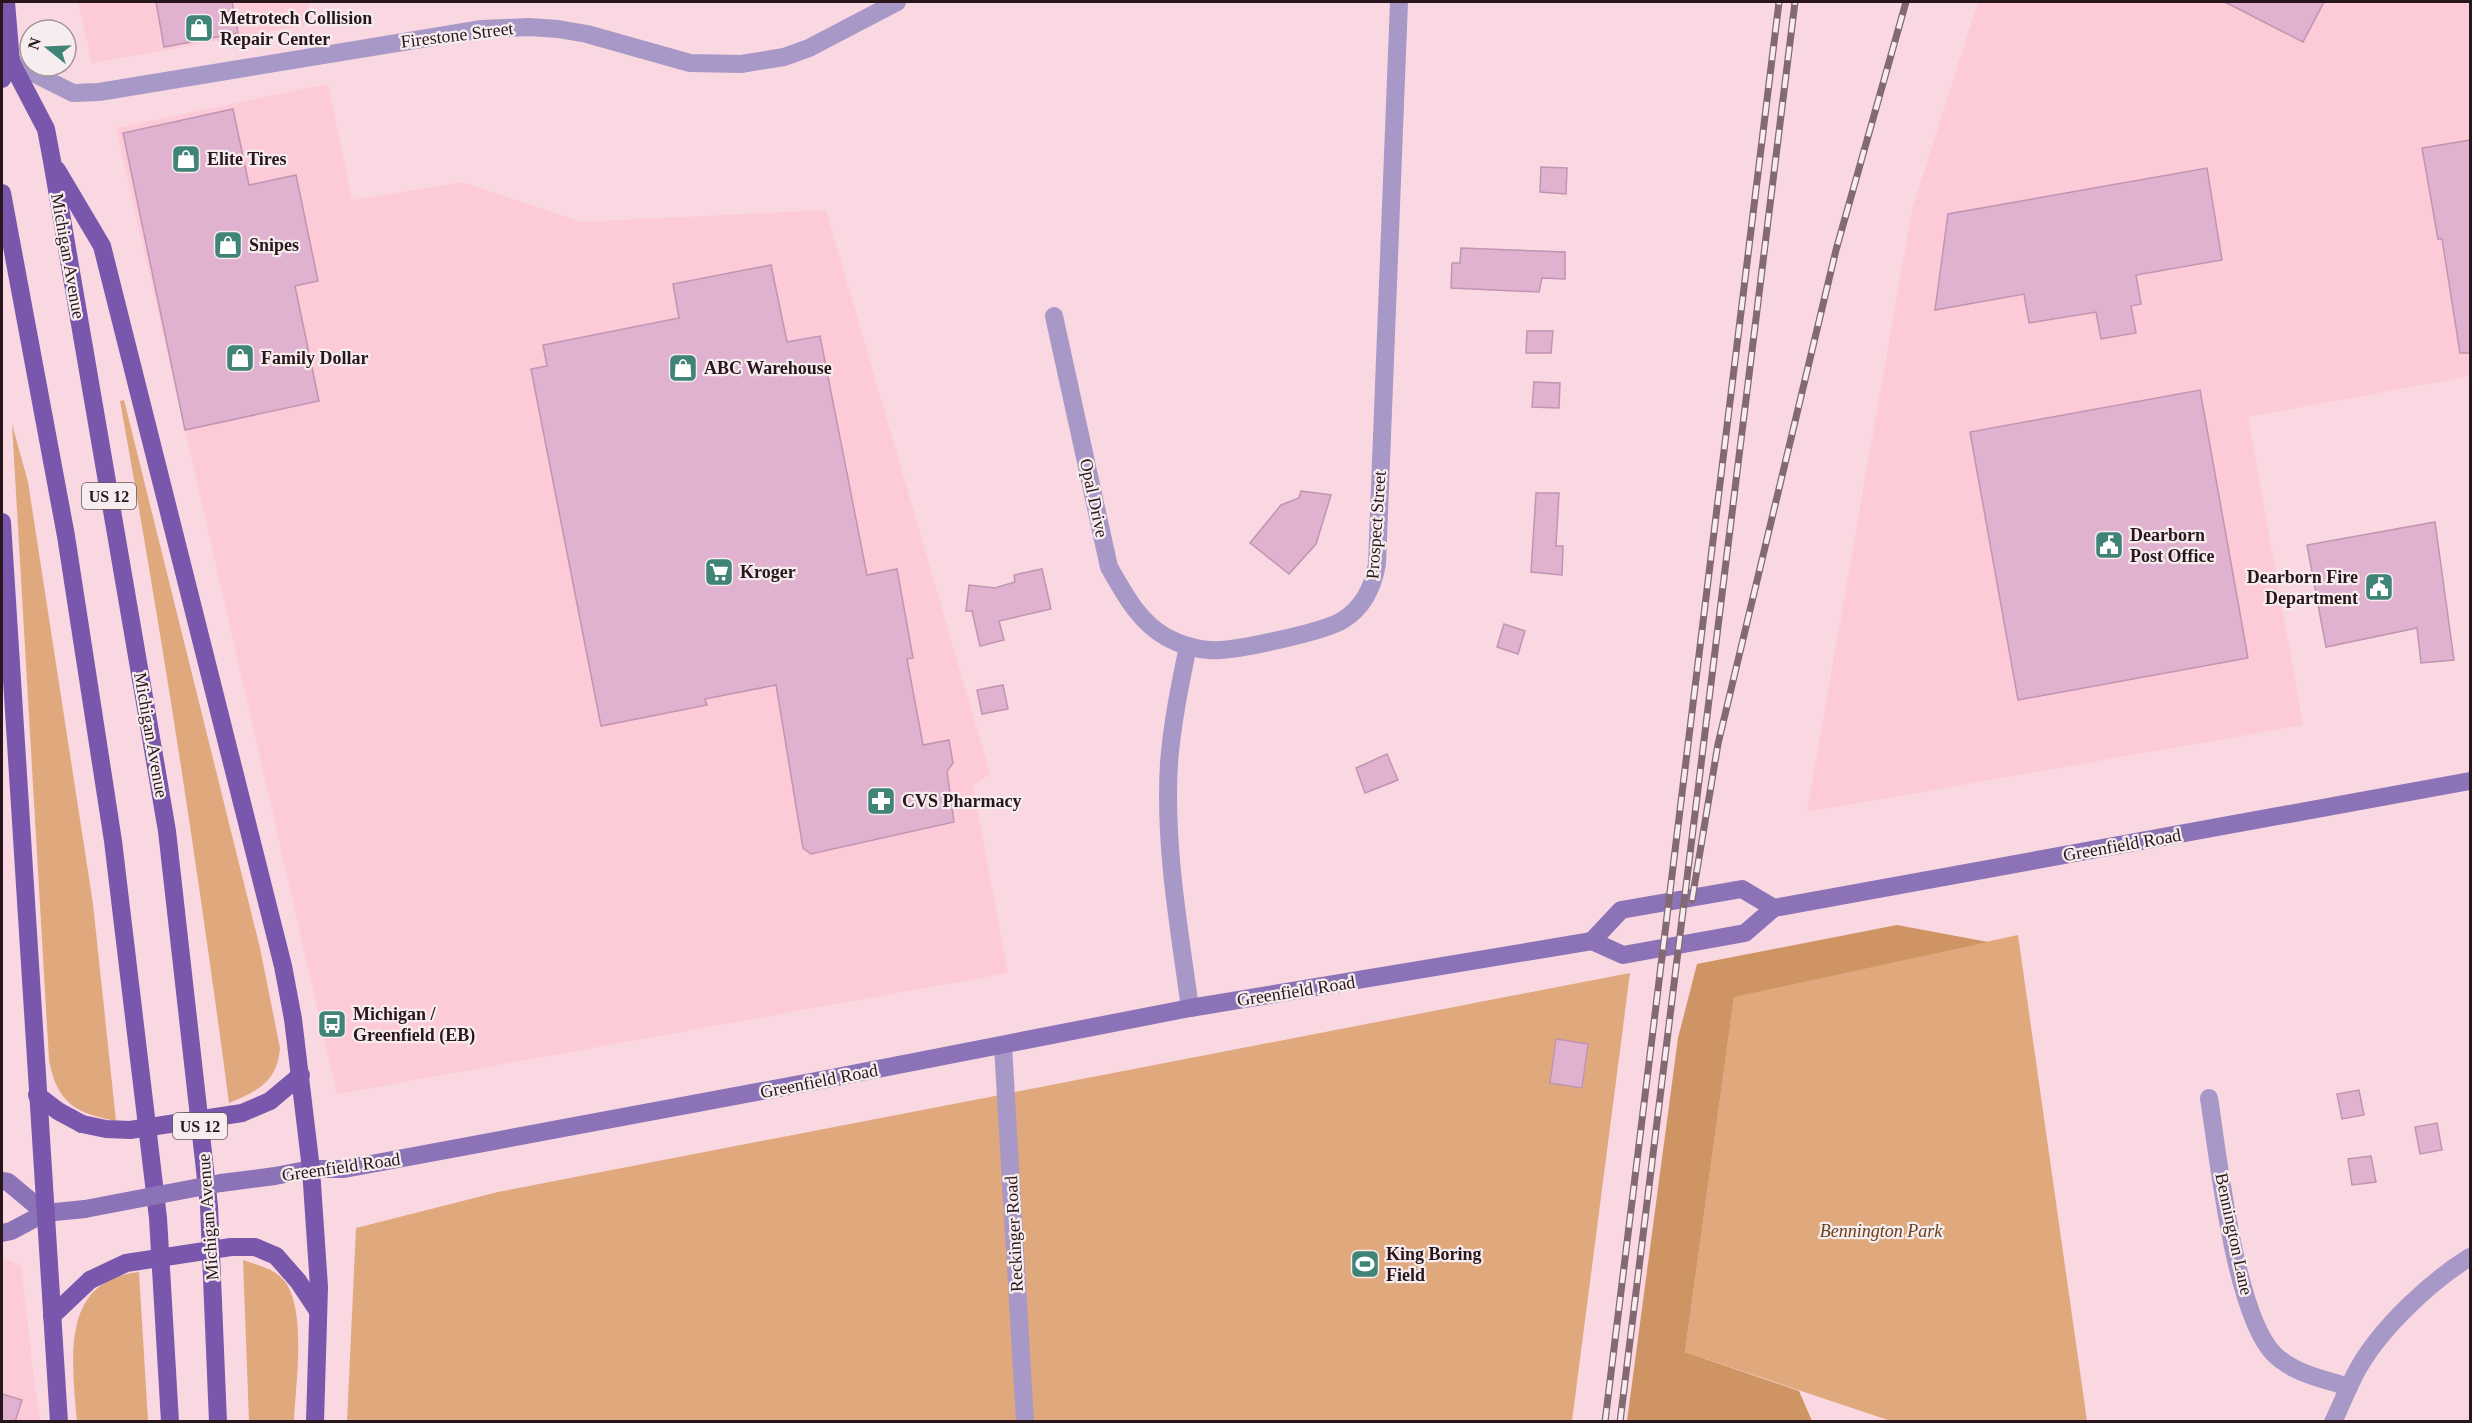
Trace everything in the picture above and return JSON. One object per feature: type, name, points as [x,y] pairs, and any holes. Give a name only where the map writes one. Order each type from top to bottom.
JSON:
[{"type":"main road","name":"Michigan Avenue","points":[[6,2],[11,62],[46,129],[167,831],[209,1206],[218,1422]]},
{"type":"main road","points":[[2,78],[11,62]]},
{"type":"main road","points":[[52,161],[102,246],[283,966],[301,1076],[311,1169],[318,1311],[315,1422]]},
{"type":"main road","name":"US 12","points":[[2,193],[66,536],[113,841],[158,1218],[170,1422]]},
{"type":"main road","points":[[2,522],[4,626],[59,1422]]},
{"type":"main road","name":"Greenfield Road","points":[[1774,908],[2470,781]]},
{"type":"main road","points":[[1742,890],[1774,908],[1745,933],[1623,955],[1592,941],[1621,910],[1742,890]]},
{"type":"main road","name":"Greenfield Road","points":[[2,1233],[11,1231],[45,1213],[85,1209],[311,1169],[344,1169],[1003,1046],[1190,1008],[1592,941]]},
{"type":"main road","points":[[37,1095],[58,1111],[82,1124],[106,1129],[130,1130],[242,1113],[270,1101],[301,1076]]},
{"type":"main road","points":[[2,1181],[8,1182],[45,1213]]},
{"type":"main road","points":[[52,1316],[90,1280],[126,1263],[231,1247],[255,1247],[276,1256],[298,1281],[318,1311]]},
{"type":"street","name":"Firestone Street","points":[[11,62],[74,93],[99,92],[482,29],[529,27],[587,34],[690,63],[741,64],[784,57],[809,48],[897,2]]},
{"type":"street","name":"Prospect Street","points":[[1188,646],[1209,650],[1230,650],[1330,627],[1356,610],[1374,582],[1399,2]]},
{"type":"street","name":"Opal Drive","points":[[1054,316],[1109,567],[1129,601],[1149,626],[1167,638],[1188,646]]},
{"type":"street","points":[[1188,646],[1174,720],[1168,794],[1172,883],[1190,1008]]},
{"type":"street","name":"Reckinger Road","points":[[1003,1046],[1025,1422]]},
{"type":"street","name":"Bennington Lane","points":[[2209,1098],[2236,1257],[2250,1306],[2262,1337],[2274,1353],[2289,1366],[2349,1387]]},
{"type":"street","points":[[2333,1422],[2359,1366],[2414,1300],[2437,1280],[2470,1257]]},
{"type":"shaded area","points":[[78,2],[308,2],[313,24],[92,63]]},
{"type":"shaded area","points":[[1978,2],[2470,2],[2470,376],[2248,417],[2303,725],[1807,812],[1912,210]]},
{"type":"shaded area","points":[[328,84],[352,200],[463,182],[581,222],[826,210],[990,774],[973,786],[1008,973],[337,1094],[116,128]]},
{"type":"shaded area","points":[[1897,925],[1988,942],[1734,997],[1685,1352],[1799,1391],[1812,1421],[1627,1421],[1678,1038],[1697,964]]},
{"type":"shaded area","points":[[2,1257],[21,1266],[41,1421],[2,1421]]},
{"type":"green space","points":[[124,400],[260,948],[280,1048],[275,1070],[270,1078],[257,1090],[229,1103],[179,751],[120,401]]},
{"type":"green space","points":[[12,424],[28,482],[93,904],[116,1121],[89,1114],[70,1104],[57,1087],[49,1060]]},
{"type":"green space","name":"Bennington Park","points":[[2018,935],[2087,1421],[1891,1421],[1685,1352],[1734,996]]},
{"type":"green space","points":[[1630,973],[1572,1421],[347,1422],[356,1228],[498,1192]]},
{"type":"green space","points":[[243,1260],[277,1274],[287,1285],[294,1301],[298,1365],[294,1421],[249,1421]]},
{"type":"green space","points":[[139,1272],[148,1421],[77,1422],[74,1351],[76,1328],[83,1308],[95,1291],[113,1279]]},
{"type":"building","name":"Metrotech Collision Repair Center","points":[[156,2],[232,2],[238,33],[164,47]]},
{"type":"building","points":[[2225,2],[2324,2],[2303,42]]},
{"type":"building","points":[[233,109],[249,185],[296,175],[318,281],[295,286],[319,401],[185,430],[123,133]]},
{"type":"building","points":[[2470,140],[2470,353],[2460,353],[2442,239],[2438,239],[2422,148]]},
{"type":"building","points":[[1541,167],[1567,168],[1566,194],[1540,192]]},
{"type":"building","points":[[2207,168],[2222,260],[2136,275],[2141,304],[2131,306],[2136,333],[2101,339],[2096,312],[2029,323],[2024,294],[1935,310],[1948,214]]},
{"type":"building","points":[[1461,248],[1565,252],[1565,279],[1542,278],[1539,292],[1451,288],[1452,263],[1460,263]]},
{"type":"building","points":[[771,265],[787,342],[820,336],[867,575],[897,569],[913,658],[907,659],[923,745],[949,740],[953,763],[947,771],[954,822],[811,854],[803,848],[776,685],[705,699],[707,705],[601,726],[531,369],[547,366],[543,345],[679,318],[673,284]]},
{"type":"building","points":[[1527,331],[1553,331],[1551,353],[1526,353]]},
{"type":"building","points":[[1534,382],[1560,383],[1559,408],[1532,407]]},
{"type":"building","name":"Dearborn Post Office","points":[[2200,390],[2248,658],[2018,700],[1970,432]]},
{"type":"building","points":[[1301,491],[1331,495],[1316,544],[1289,574],[1250,543],[1281,505],[1299,498]]},
{"type":"building","points":[[1536,493],[1559,493],[1556,546],[1563,546],[1562,575],[1531,572]]},
{"type":"building","name":"Dearborn Fire Department","points":[[2435,522],[2454,660],[2421,663],[2417,628],[2326,647],[2307,545]]},
{"type":"building","points":[[1042,569],[1051,609],[999,621],[1004,640],[980,646],[972,611],[966,611],[969,585],[995,588],[1015,582],[1014,575]]},
{"type":"building","points":[[1504,624],[1525,631],[1518,654],[1497,647]]},
{"type":"building","points":[[1003,685],[1008,709],[982,714],[977,690]]},
{"type":"building","points":[[1387,754],[1398,780],[1365,793],[1356,768]]},
{"type":"building","points":[[1556,1039],[1588,1044],[1582,1088],[1550,1083]]},
{"type":"building","points":[[2359,1090],[2364,1115],[2342,1119],[2337,1094]]},
{"type":"building","points":[[2437,1123],[2442,1150],[2420,1154],[2415,1127]]},
{"type":"building","points":[[2371,1156],[2376,1182],[2352,1185],[2348,1159]]},
{"type":"building","points":[[2,1394],[22,1400],[15,1422],[2,1422]]},
{"type":"railway","points":[[1605,1422],[1779,2]]},
{"type":"railway","points":[[1620,1422],[1795,2]]},
{"type":"railway","points":[[1692,900],[1718,744],[1836,250],[1906,2]]},
{"type":"place","name":"Metrotech Collision Repair Center","points":[[199,28]]},
{"type":"place","name":"Elite Tires","points":[[186,159]]},
{"type":"place","name":"Snipes","points":[[228,245]]},
{"type":"place","name":"Family Dollar","points":[[240,358]]},
{"type":"place","name":"ABC Warehouse","points":[[683,368]]},
{"type":"place","name":"Dearborn Post Office","points":[[2109,545]]},
{"type":"place","name":"Kroger","points":[[719,572]]},
{"type":"place","name":"Dearborn Fire Department","points":[[2379,587]]},
{"type":"place","name":"CVS Pharmacy","points":[[881,801]]},
{"type":"place","name":"Michigan / Greenfield (EB)","points":[[332,1024]]},
{"type":"place","name":"King Boring Field","points":[[1365,1264]]}]
